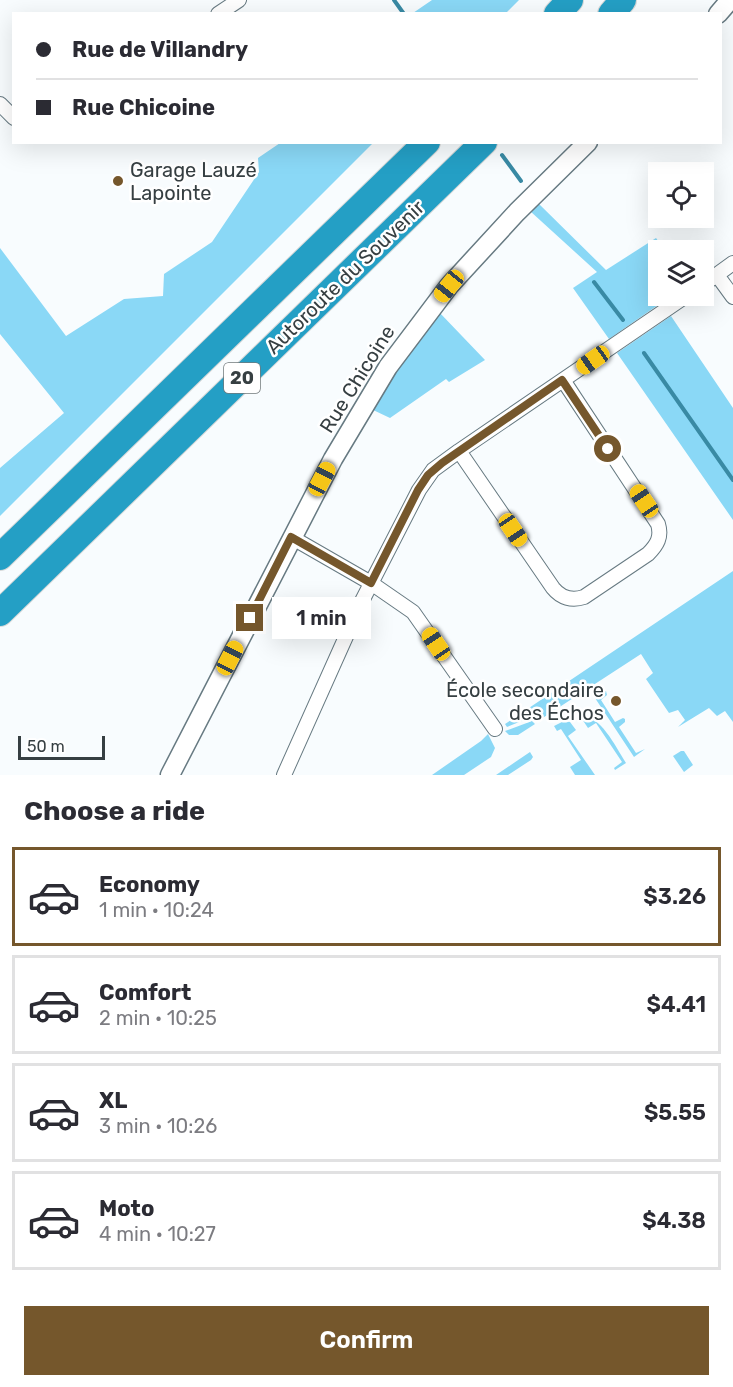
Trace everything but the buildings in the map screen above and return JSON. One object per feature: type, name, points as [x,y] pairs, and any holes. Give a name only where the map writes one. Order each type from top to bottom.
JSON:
[{"type":"highway","points":[[558,12],[570,0]]},
{"type":"highway","points":[[612,12],[622,0]]},
{"type":"highway","name":"Autoroute du Souvenir","points":[[0,557],[425,144]]},
{"type":"highway","name":"Autoroute du Souvenir","points":[[0,613],[482,144]]},
{"type":"street","points":[[221,12],[239,0]]},
{"type":"street","points":[[720,12],[730,0]]},
{"type":"street","points":[[0,104],[12,116]]},
{"type":"street","name":"Rue Chicoine","points":[[170,775],[291,537],[353,423],[383,374],[414,329],[449,286],[586,144]]},
{"type":"street","points":[[714,277],[733,263]]},
{"type":"street","points":[[717,275],[733,297]]},
{"type":"street","points":[[284,775],[371,583],[424,481],[433,470],[672,306]]},
{"type":"street","points":[[459,451],[553,588],[561,596],[573,599],[584,597],[648,554],[660,536],[658,524],[562,380]]},
{"type":"street","points":[[291,537],[406,606],[419,619],[495,729]]},
{"type":"shaded area","points":[[432,0],[519,0],[507,12],[414,12]]},
{"type":"shaded area","points":[[279,144],[372,144],[0,516],[0,468],[64,413],[0,334],[0,248],[66,336],[124,299],[163,296],[164,274],[212,242],[259,172],[258,158]]},
{"type":"shaded area","points":[[538,203],[606,270],[648,243],[648,306],[657,306],[609,339],[573,288],[597,272],[530,211]]},
{"type":"shaded area","points":[[439,312],[485,360],[449,382],[446,379],[390,418],[371,409],[393,374]]},
{"type":"shaded area","points":[[671,316],[733,408],[733,520],[617,353]]},
{"type":"shaded area","points":[[733,571],[733,722],[725,711],[717,716],[709,708],[678,727],[685,720],[678,710],[669,713],[646,679],[653,673],[641,654],[538,721],[534,716],[507,727],[505,724]]},
{"type":"shaded area","points":[[604,691],[607,695],[601,700],[615,722],[625,719],[619,727],[636,753],[645,749],[634,757],[595,698]]},
{"type":"shaded area","points":[[578,713],[594,720],[601,726],[626,763],[615,770],[614,768],[622,762],[596,723],[588,728]]},
{"type":"shaded area","points":[[532,721],[535,724],[518,735],[509,735],[505,731]]},
{"type":"shaded area","points":[[564,721],[570,722],[576,730],[568,736],[595,775],[575,775],[570,767],[581,760],[561,729],[557,731],[554,726]]},
{"type":"shaded area","points":[[488,734],[495,748],[491,757],[464,775],[432,775],[481,741]]},
{"type":"shaded area","points":[[684,751],[693,765],[684,772],[673,756]]},
{"type":"shaded area","points":[[530,752],[533,757],[531,760],[508,775],[496,775]]},
{"type":"waterway","points":[[394,0],[403,12]]},
{"type":"waterway","points":[[502,155],[521,181]]},
{"type":"waterway","points":[[594,282],[623,320]]},
{"type":"waterway","points":[[644,353],[733,480]]},
{"type":"place","name":"Garage Lauzé Lapointe","points":[[118,181]]},
{"type":"place","name":"École secondaire des Échos","points":[[616,701]]},
{"type":"route","points":[[250,618],[291,537],[371,583],[418,490],[428,475],[562,380],[608,449]]}]
